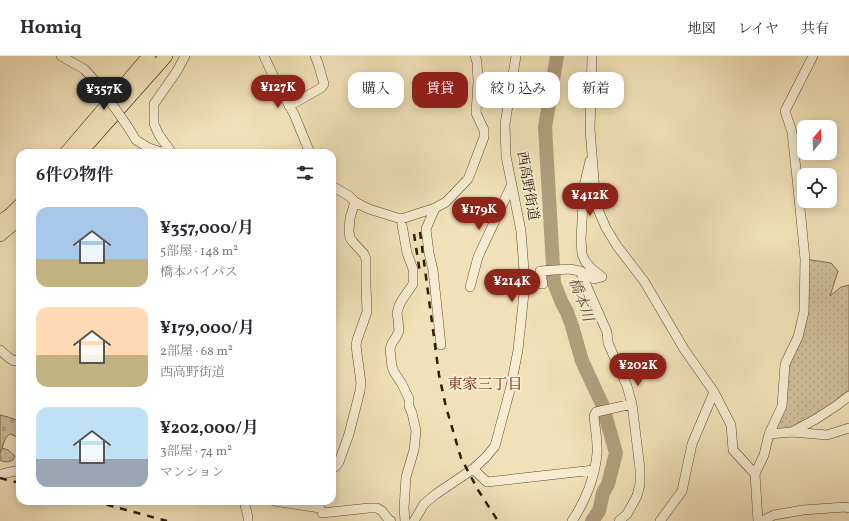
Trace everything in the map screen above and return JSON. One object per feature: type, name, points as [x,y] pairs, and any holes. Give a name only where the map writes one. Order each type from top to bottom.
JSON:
[{"type":"highway","points":[[69,149],[149,56]]},
{"type":"highway","points":[[84,149],[166,56]]},
{"type":"highway","points":[[0,222],[16,209]]},
{"type":"highway","points":[[0,235],[16,221]]},
{"type":"street","points":[[60,56],[84,69],[98,84],[136,140],[152,149]]},
{"type":"street","points":[[169,149],[154,124],[154,104],[177,71],[185,56]]},
{"type":"street","points":[[264,56],[277,84],[294,114],[308,149]]},
{"type":"street","points":[[289,106],[321,88],[324,84],[315,56]]},
{"type":"street","points":[[336,188],[349,196],[355,202],[369,209],[401,219],[435,208],[446,202],[468,178],[484,137],[484,130],[476,113],[478,62],[475,56]]},
{"type":"street","name":"西高野街道","points":[[414,521],[424,504],[473,469],[495,446],[511,386],[518,350],[525,284],[521,231],[506,156],[505,124],[516,56]]},
{"type":"street","points":[[592,56],[590,129],[596,205],[606,228],[617,246],[644,281],[684,348],[714,392],[731,425],[733,450],[755,474]]},
{"type":"street","points":[[758,521],[755,474],[764,455],[769,434],[782,406],[785,364],[798,337],[804,312],[805,259],[792,132],[785,111],[813,56]]},
{"type":"street","points":[[525,284],[543,284],[540,271],[570,269],[594,279],[602,277],[591,268],[585,261],[582,254],[581,239],[584,186],[592,154]]},
{"type":"street","points":[[470,287],[478,257],[512,184]]},
{"type":"street","points":[[336,466],[339,462],[349,434],[360,391],[361,383],[356,346],[367,312],[366,259],[364,254],[352,242],[349,231],[350,218],[355,202]]},
{"type":"street","points":[[435,208],[426,229],[433,270],[441,345]]},
{"type":"street","points":[[401,219],[407,253],[413,269],[413,284],[396,312],[399,331],[390,348],[392,367],[410,399],[409,406],[416,431],[414,450],[406,477],[404,508],[405,521]]},
{"type":"street","points":[[580,272],[607,332],[608,343],[627,386],[632,404],[640,469],[640,484],[637,496],[627,514],[619,521]]},
{"type":"street","points":[[0,350],[14,361],[16,360]]},
{"type":"street","points":[[660,521],[682,491],[692,444],[714,392]]},
{"type":"street","points":[[792,432],[816,419],[847,398]]},
{"type":"street","points":[[572,521],[578,513],[593,479],[597,453],[594,416],[596,412],[632,404]]},
{"type":"street","points":[[769,434],[792,432],[827,436],[849,428]]},
{"type":"street","points":[[473,469],[487,482],[594,470]]},
{"type":"street","points":[[0,474],[16,471]]},
{"type":"street","points":[[245,505],[248,521]]},
{"type":"street","points":[[292,505],[320,511],[377,508],[382,511],[391,521]]},
{"type":"street","points":[[762,521],[774,515],[803,510],[849,508]]},
{"type":"green space","points":[[805,259],[831,263],[838,271],[830,296],[841,287],[849,285],[849,396],[792,432],[769,434],[781,409],[785,364],[798,337]]},
{"type":"green space","points":[[0,415],[16,420],[16,436],[10,434],[6,437],[0,453]]},
{"type":"green space","points":[[0,447],[8,450],[15,456],[13,460],[3,462],[0,460]]},
{"type":"waterway","name":"橋本川","points":[[557,56],[545,127],[554,283],[567,312],[582,361],[602,404],[616,453],[608,484],[603,493],[599,511],[592,521]]},
{"type":"railway","points":[[420,232],[439,375],[446,407],[461,458],[478,490],[498,521]]},
{"type":"railway","points":[[414,234],[420,273]]},
{"type":"railway","points":[[0,478],[16,482]]},
{"type":"railway","points":[[108,505],[167,521]]},
{"type":"district","name":"東家三丁目","points":[[485,385]]}]
